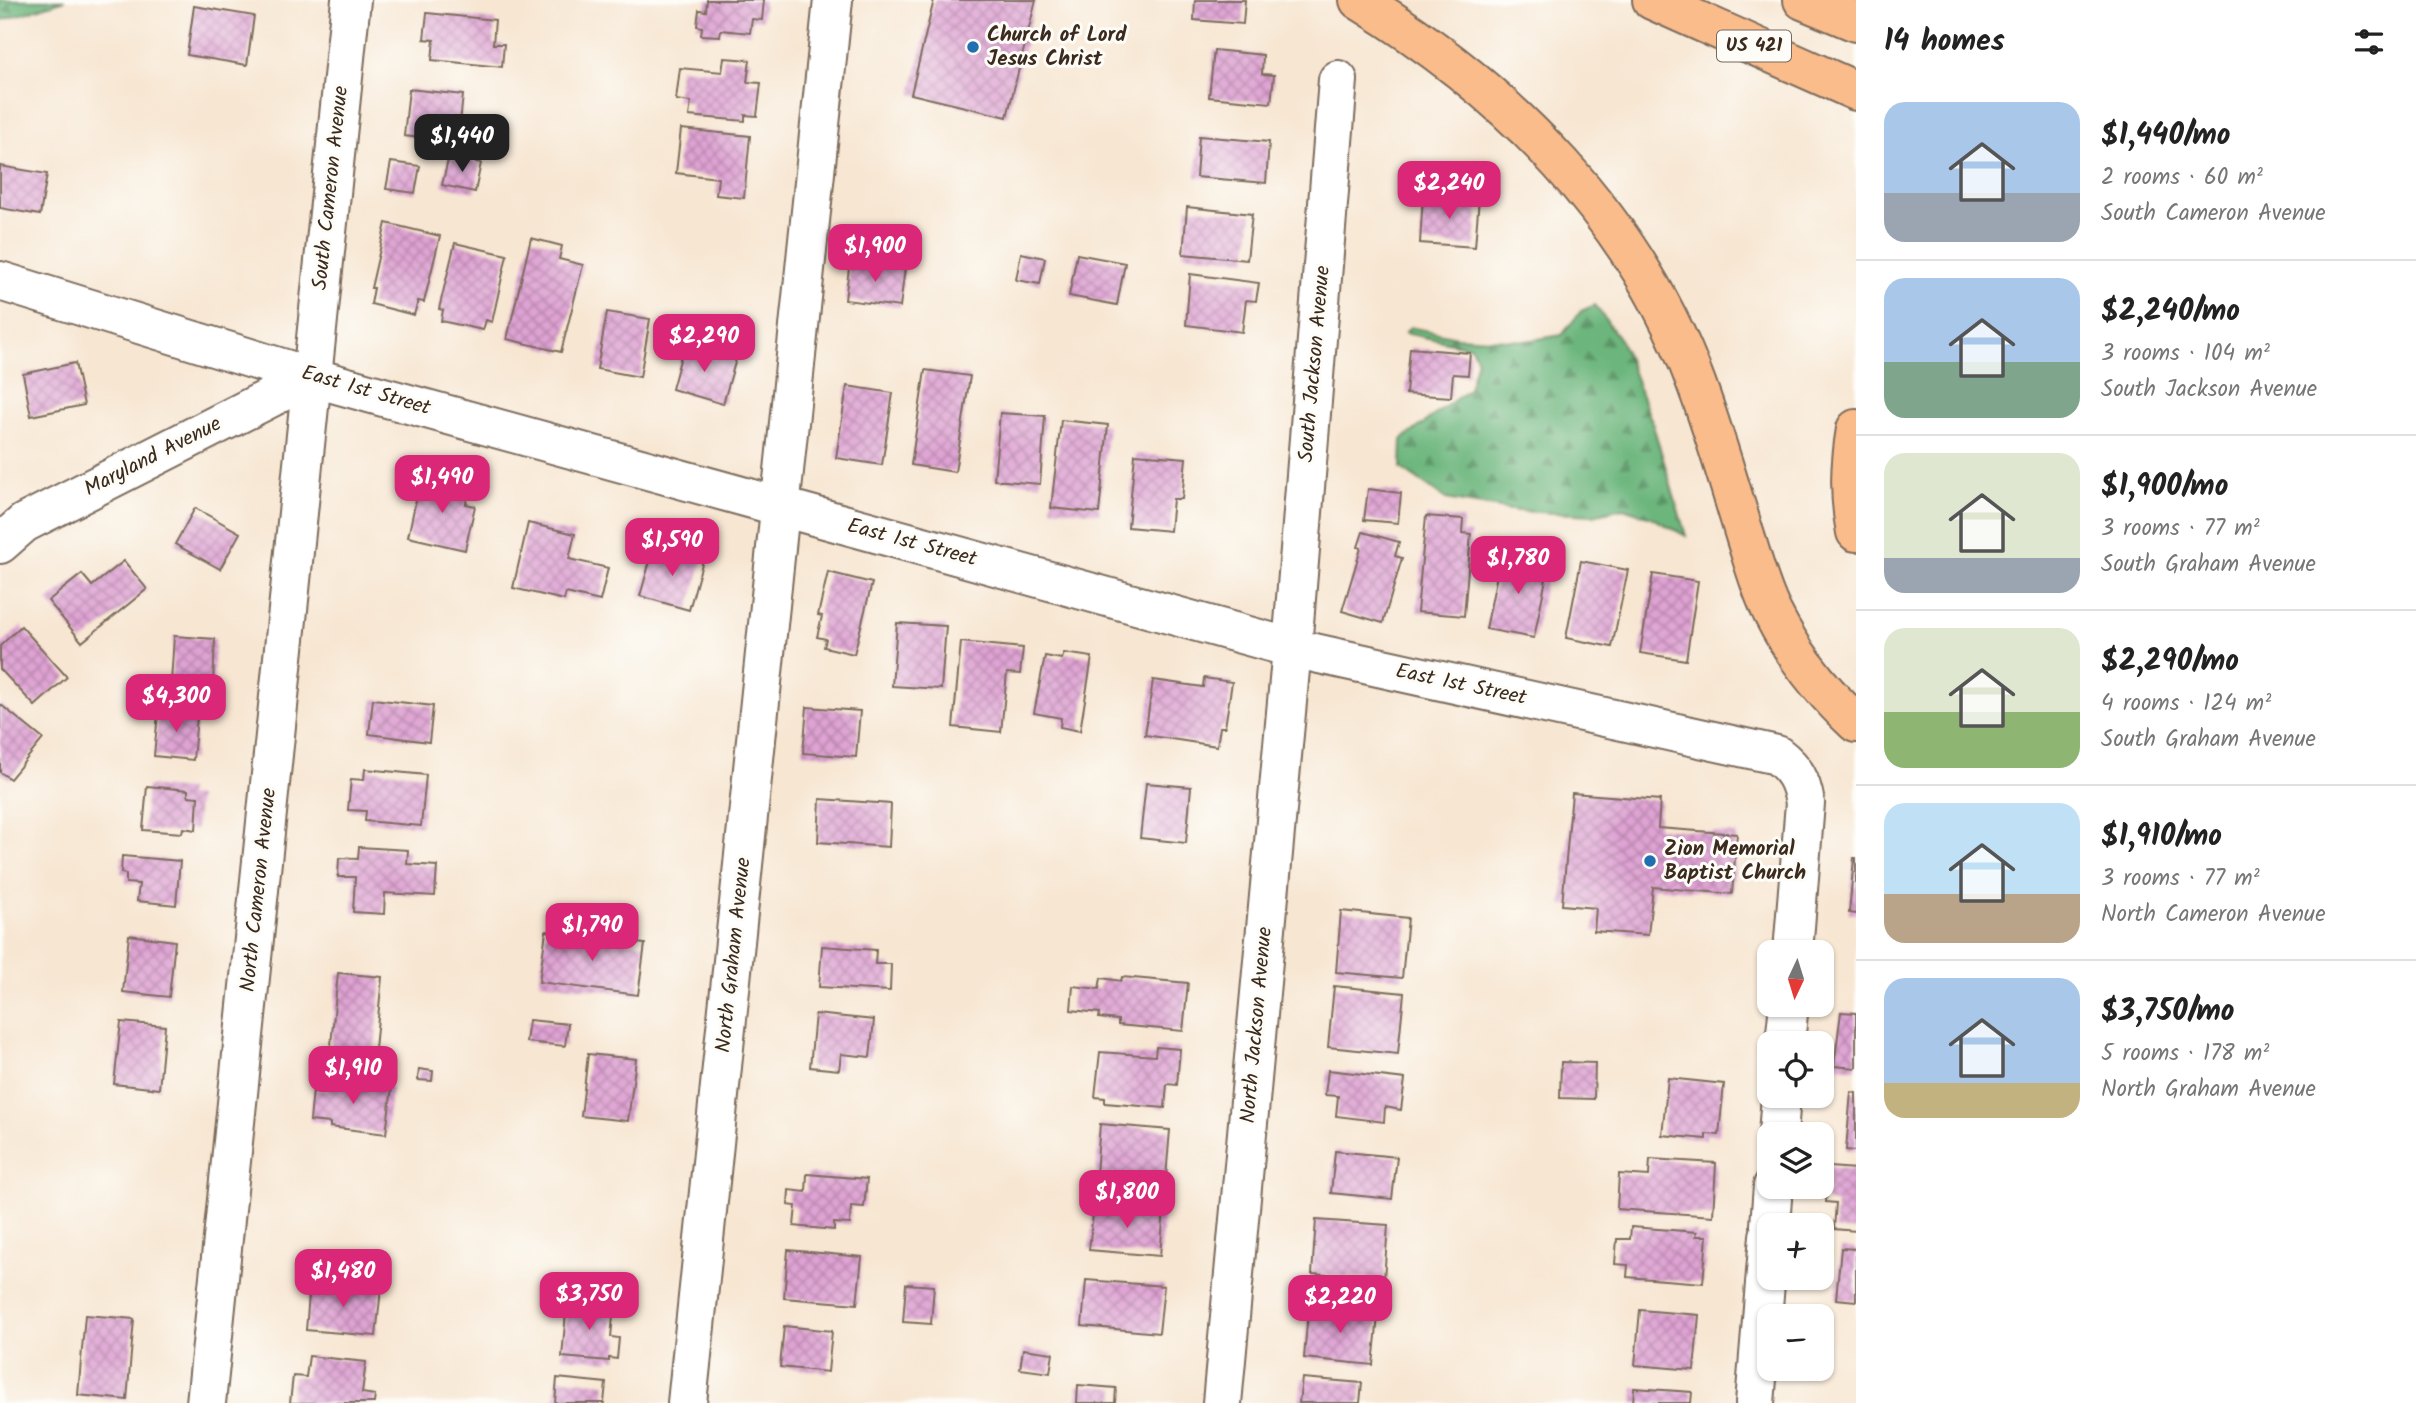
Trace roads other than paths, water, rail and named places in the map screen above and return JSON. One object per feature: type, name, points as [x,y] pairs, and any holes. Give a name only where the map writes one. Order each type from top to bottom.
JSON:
[{"type":"highway","points":[[1359,0],[1466,73],[1511,113],[1553,154],[1591,197],[1626,245],[1676,335],[1696,383],[1772,612],[1810,674],[1856,723]]},
{"type":"highway","name":"US 421","points":[[1652,0],[1856,91]]},
{"type":"highway","points":[[1803,0],[1856,22]]},
{"type":"highway","points":[[1856,429],[1850,462],[1850,495],[1856,532]]},
{"type":"street","name":"South Cameron Avenue","points":[[311,377],[351,0]]},
{"type":"street","name":"North Graham Avenue","points":[[687,1403],[833,0]]},
{"type":"street","name":"South Jackson Avenue","points":[[1292,648],[1338,80]]},
{"type":"street","name":"East 1st Street","points":[[0,281],[311,377],[1292,648],[1777,755],[1792,767],[1801,782],[1805,803],[1794,940]]},
{"type":"street","name":"Maryland Avenue","points":[[8,530],[311,377]]},
{"type":"street","name":"North Cameron Avenue","points":[[206,1403],[311,377]]},
{"type":"street","name":"North Jackson Avenue","points":[[1222,1403],[1292,648]]},
{"type":"street","points":[[1755,1403],[1764,1290]]},
{"type":"place","name":"Church of Lord Jesus Christ","points":[[973,47]]},
{"type":"place","name":"Zion Memorial Baptist Church","points":[[1650,861]]}]
